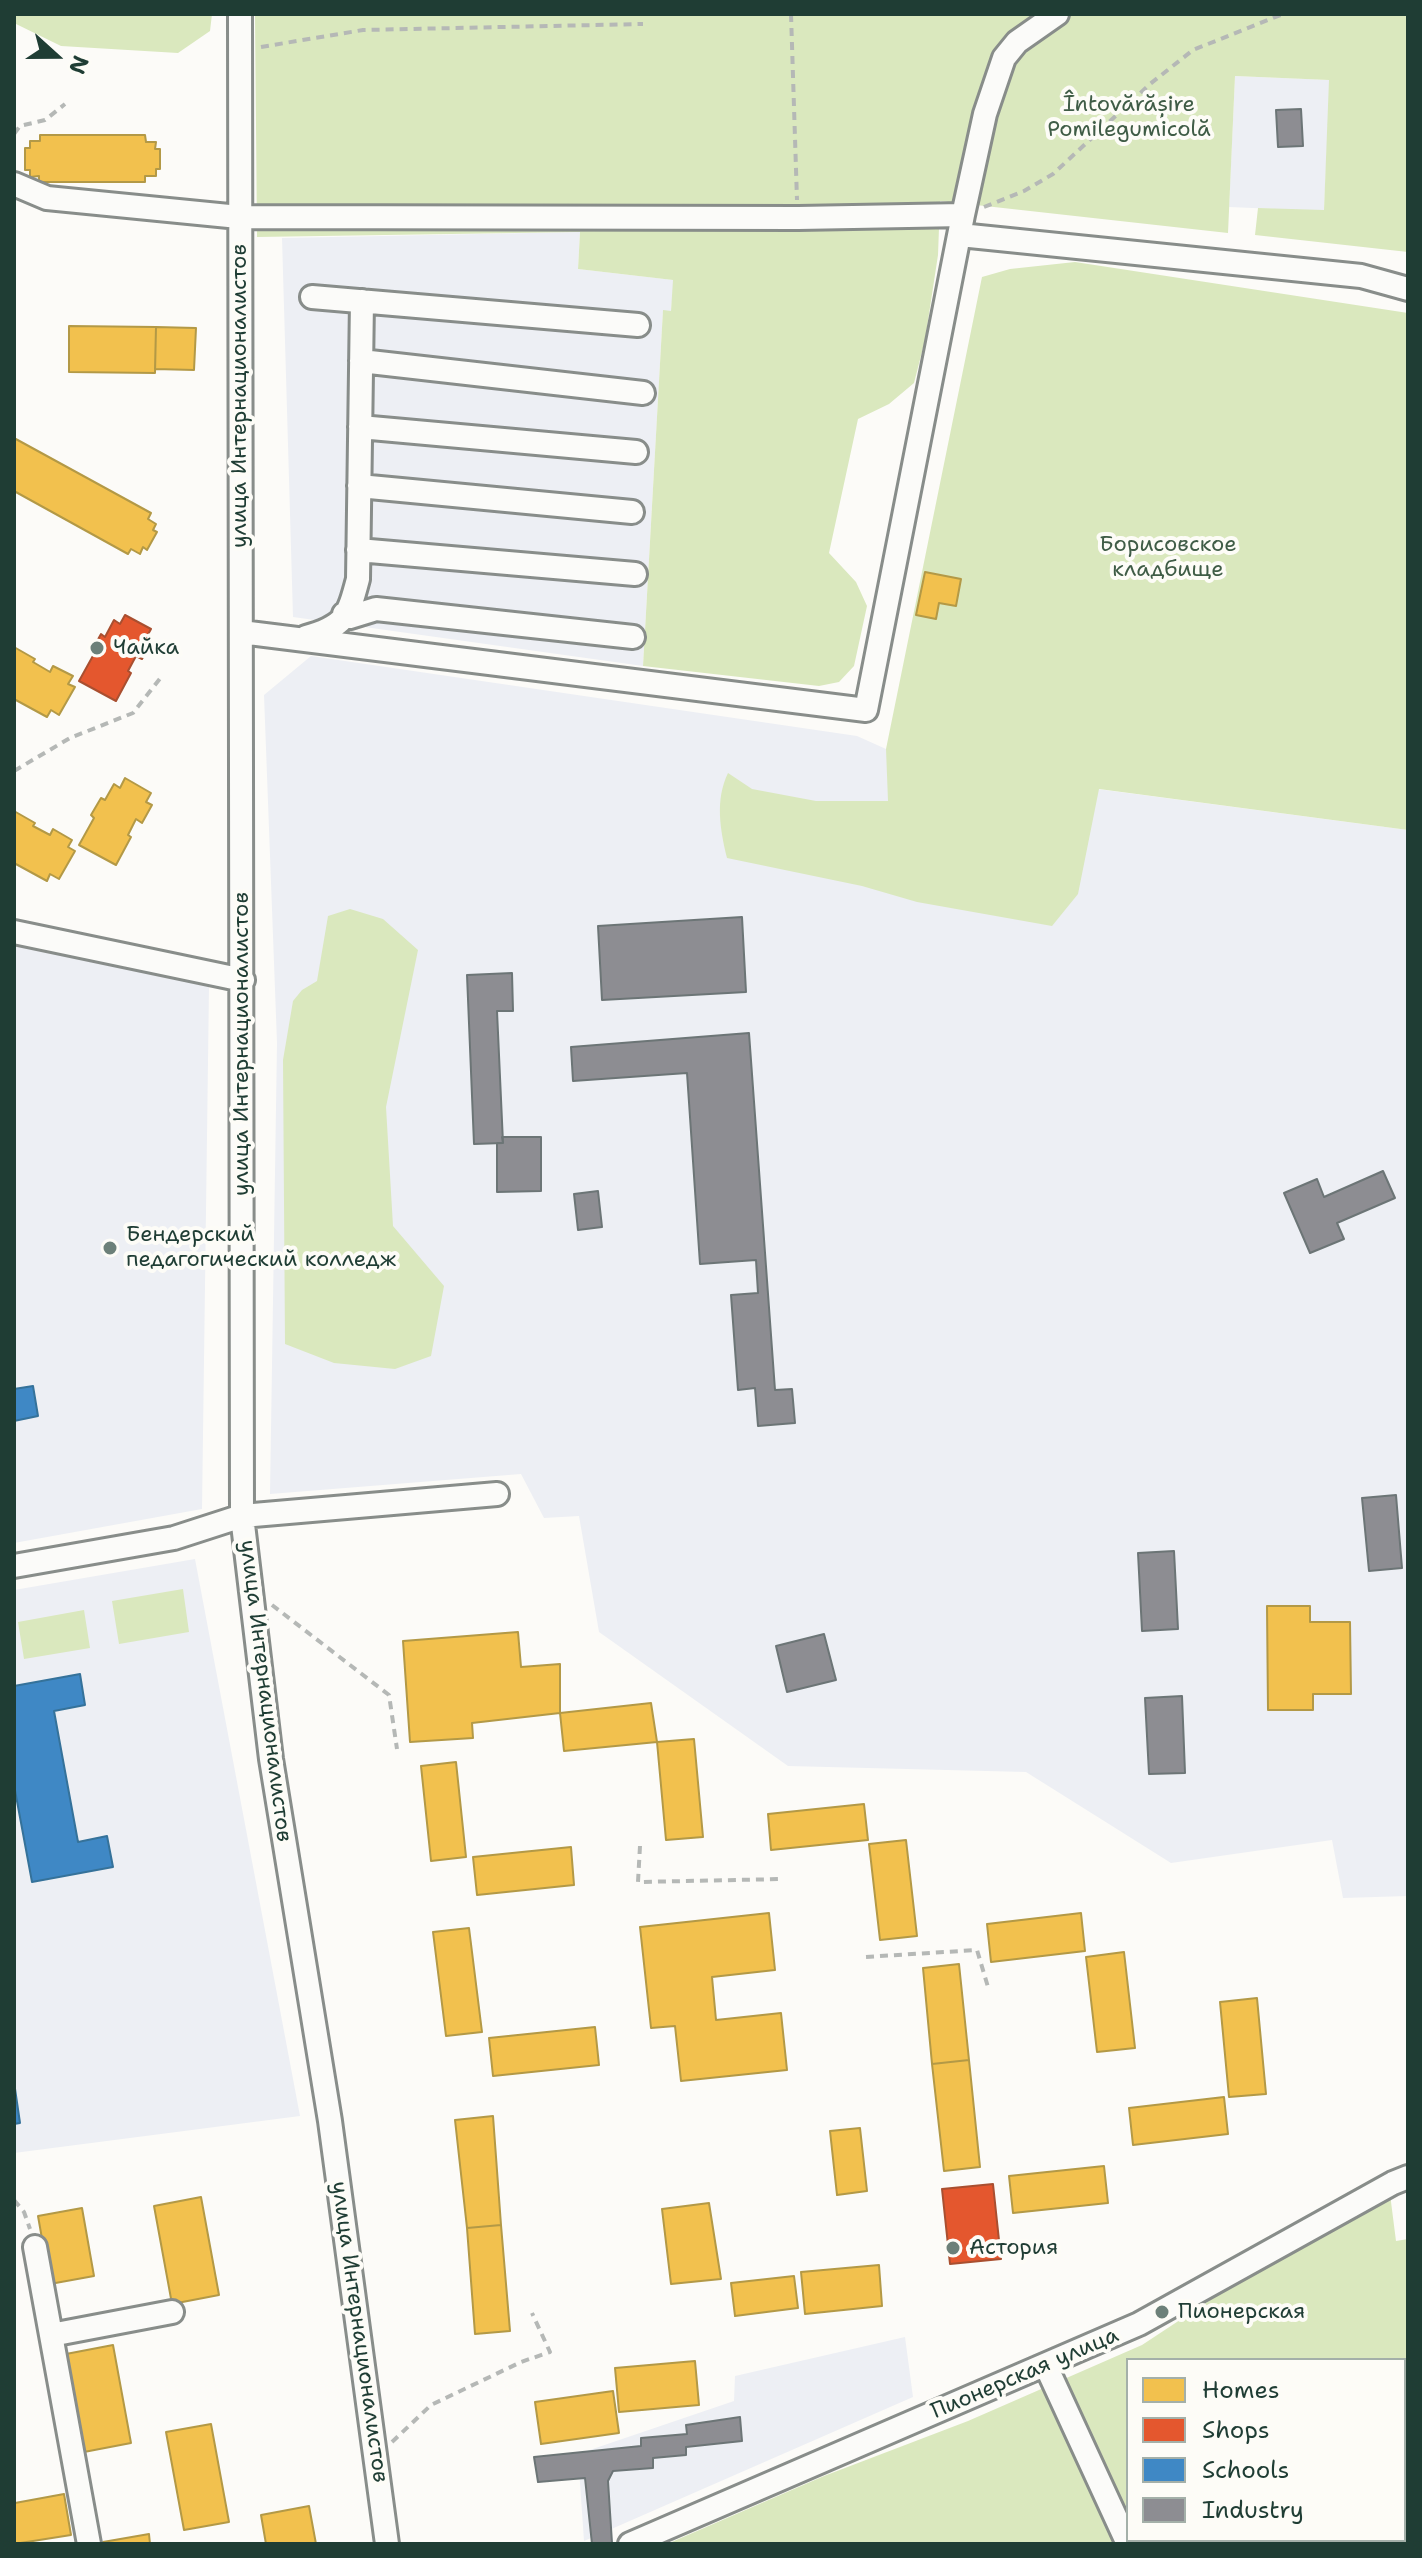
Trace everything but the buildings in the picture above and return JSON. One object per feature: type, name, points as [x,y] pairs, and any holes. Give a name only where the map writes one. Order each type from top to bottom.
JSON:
[{"type":"street","name":"улица Интернационалистов","points":[[240,14],[242,1516],[271,1759],[330,2121],[387,2544]]},
{"type":"street","points":[[241,632],[866,710],[985,114],[1004,58],[1017,42],[1057,14]]},
{"type":"street","points":[[14,184],[47,198],[239,217],[798,218],[961,225],[1361,276],[1408,289]]},
{"type":"street","points":[[312,297],[638,325]]},
{"type":"street","points":[[298,639],[334,629],[351,605],[358,579],[362,301]]},
{"type":"street","points":[[361,361],[643,393]]},
{"type":"street","points":[[360,427],[636,452]]},
{"type":"street","points":[[359,486],[632,512]]},
{"type":"street","points":[[358,550],[635,574]]},
{"type":"street","points":[[344,614],[350,617],[376,609],[633,637]]},
{"type":"street","points":[[14,932],[243,980]]},
{"type":"street","points":[[14,1566],[174,1538],[242,1516],[497,1494]]},
{"type":"street","name":"Пионерская улица","points":[[630,2544],[1139,2324],[1408,2177]]},
{"type":"street","points":[[35,2247],[89,2544]]},
{"type":"street","points":[[51,2335],[172,2312]]},
{"type":"street","points":[[1046,2366],[1126,2540]]},
{"type":"path","points":[[791,14],[798,218]]},
{"type":"path","points":[[961,225],[1053,174],[1150,84],[1193,50],[1283,14]]},
{"type":"path","points":[[239,51],[363,30],[643,24]]},
{"type":"path","points":[[14,134],[20,126],[45,120],[65,104]]},
{"type":"path","points":[[14,771],[70,738],[133,713],[162,676]]},
{"type":"path","points":[[251,1590],[389,1695],[397,1749]]},
{"type":"path","points":[[640,1846],[638,1882],[782,1879]]},
{"type":"path","points":[[866,1957],[977,1950],[988,1987]]},
{"type":"path","points":[[14,2200],[24,2212],[35,2247]]},
{"type":"path","points":[[376,2457],[431,2405],[521,2362],[550,2352],[532,2313]]},
{"type":"shaded area","points":[[1235,76],[1330,80],[1324,211],[1229,207]]},
{"type":"shaded area","points":[[580,232],[578,269],[674,280],[671,311],[663,311],[643,666],[293,617],[282,238]]},
{"type":"shaded area","points":[[311,656],[857,736],[886,749],[976,773],[1408,830],[1408,1896],[1343,1898],[1332,1840],[1171,1863],[1026,1772],[788,1766],[599,1632],[579,1516],[544,1518],[521,1474],[270,1494],[277,1043],[264,695]]},
{"type":"shaded area","name":"Бендерский педагогический колледж","points":[[14,942],[209,987],[202,1509],[14,1543]]},
{"type":"shaded area","points":[[195,1559],[300,2116],[14,2153],[14,1590]]},
{"type":"shaded area","points":[[905,2337],[913,2397],[584,2541],[578,2454],[734,2401],[735,2376]]},
{"type":"green space","points":[[14,14],[212,14],[210,31],[178,53],[61,46],[14,23]]},
{"type":"green space","name":"Întovărășire Pomilegumicolă","points":[[255,14],[1408,14],[1408,252],[1255,235],[1258,208],[1324,210],[1329,80],[1235,76],[1228,233],[940,201],[938,255],[925,340],[914,383],[889,404],[858,419],[829,553],[856,582],[867,606],[854,666],[839,682],[819,686],[643,666],[663,310],[671,311],[673,280],[578,269],[580,232],[257,237]]},
{"type":"green space","name":"Борисовское кладбище","points":[[1075,262],[1408,313],[1408,830],[1099,789],[1078,894],[1052,926],[917,902],[862,886],[727,858],[720,804],[728,773],[752,789],[816,801],[888,801],[886,749],[982,277],[1010,269]]},
{"type":"green space","points":[[350,909],[383,919],[418,950],[386,1107],[393,1226],[444,1286],[431,1356],[395,1369],[334,1363],[285,1344],[283,1060],[293,1001],[302,990],[317,981],[328,916]]},
{"type":"green space","points":[[183,1589],[189,1632],[119,1644],[112,1601]]},
{"type":"green space","points":[[84,1610],[90,1648],[24,1659],[18,1622]]},
{"type":"green space","points":[[1390,2194],[1396,2241],[1408,2239],[1408,2544],[667,2544],[824,2476],[968,2421],[1142,2345],[1271,2260]]},
{"type":"place","name":"Чайка","points":[[97,648]]},
{"type":"place","name":"Бендерский педагогический колледж","points":[[110,1248]]},
{"type":"place","name":"Астория","points":[[953,2248]]},
{"type":"place","name":"Пионерская","points":[[1162,2312]]}]
